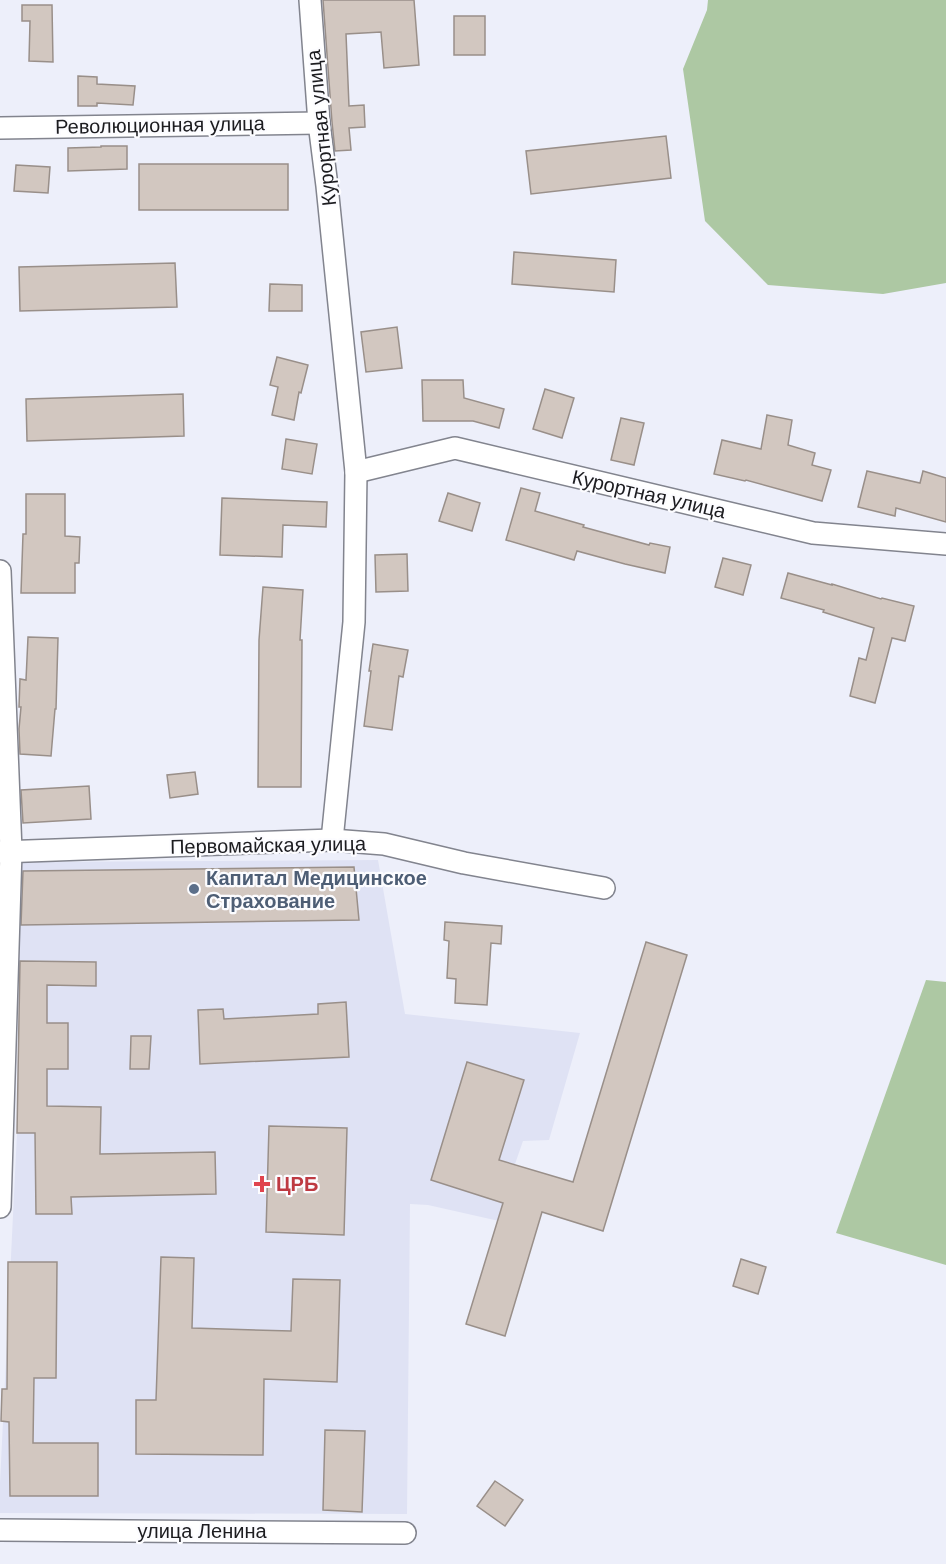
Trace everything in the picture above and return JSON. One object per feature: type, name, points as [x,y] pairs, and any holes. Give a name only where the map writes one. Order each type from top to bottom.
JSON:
[{"type":"street","name":"Курортная улица","points":[[310,0],[319,123],[356,472],[354,622],[332,840]]},
{"type":"street","name":"Революционная улица","points":[[0,128],[319,123]]},
{"type":"street","name":"Курортная улица","points":[[356,472],[455,448],[813,533],[946,544]]},
{"type":"street","points":[[0,571],[6,851],[0,1207]]},
{"type":"street","name":"Первомайская улица","points":[[6,851],[332,840],[384,844],[464,863],[604,888]]},
{"type":"street","name":"улица Ленина","points":[[0,1530],[405,1533]]},
{"type":"shaded area","name":"ЦРБ","points":[[378,860],[405,1014],[580,1033],[549,1140],[523,1141],[499,1221],[428,1205],[410,1204],[407,1514],[0,1513],[17,1133],[20,862]]},
{"type":"green space","points":[[708,0],[946,0],[946,283],[883,294],[768,285],[705,221],[683,69],[707,10]]},
{"type":"green space","points":[[926,980],[946,982],[946,1265],[836,1233]]},
{"type":"building","points":[[323,0],[414,0],[419,65],[384,68],[381,32],[346,34],[349,106],[364,105],[365,127],[349,128],[351,150],[335,151]]},
{"type":"building","points":[[22,5],[52,5],[53,62],[29,61],[30,21],[22,21]]},
{"type":"building","points":[[454,16],[485,16],[485,55],[454,55]]},
{"type":"building","points":[[78,76],[97,77],[97,84],[135,86],[133,105],[97,103],[97,106],[78,106]]},
{"type":"building","points":[[666,136],[671,178],[531,194],[526,151]]},
{"type":"building","points":[[127,146],[127,169],[68,171],[68,148]]},
{"type":"building","points":[[139,164],[288,164],[288,210],[139,210]]},
{"type":"building","points":[[16,165],[50,167],[48,193],[14,191]]},
{"type":"building","points":[[514,252],[616,260],[614,292],[512,284]]},
{"type":"building","points":[[175,263],[177,307],[20,311],[19,267]]},
{"type":"building","points":[[270,284],[302,285],[302,311],[269,311]]},
{"type":"building","points":[[397,327],[402,368],[366,372],[361,332]]},
{"type":"building","points":[[277,357],[308,365],[301,393],[299,392],[294,420],[272,415],[278,387],[270,385]]},
{"type":"building","points":[[422,380],[463,380],[464,398],[504,409],[499,428],[473,421],[423,421]]},
{"type":"building","points":[[545,389],[574,398],[562,438],[533,429]]},
{"type":"building","points":[[183,394],[184,436],[27,441],[26,399]]},
{"type":"building","points":[[767,415],[792,420],[788,445],[815,453],[812,465],[831,470],[822,501],[746,480],[714,474],[722,440],[761,449]]},
{"type":"building","points":[[621,418],[644,423],[634,465],[611,460]]},
{"type":"building","points":[[286,439],[317,444],[312,474],[282,469]]},
{"type":"building","points":[[867,471],[920,483],[923,471],[946,478],[946,522],[896,508],[895,516],[858,507]]},
{"type":"building","points":[[521,488],[540,493],[535,511],[649,545],[650,543],[670,547],[665,573],[577,551],[574,560],[506,540]]},
{"type":"building","points":[[448,493],[480,503],[472,531],[439,521]]},
{"type":"building","points":[[26,494],[65,494],[65,536],[80,537],[79,563],[75,563],[75,593],[21,593],[23,534],[26,534]]},
{"type":"building","points":[[222,498],[327,502],[326,527],[283,525],[282,557],[220,555]]},
{"type":"building","points":[[407,554],[408,591],[376,592],[375,555]]},
{"type":"building","points":[[723,558],[751,565],[743,595],[715,587]]},
{"type":"building","points":[[788,573],[914,606],[905,641],[892,638],[875,703],[850,696],[859,658],[866,660],[874,628],[781,598]]},
{"type":"building","points":[[263,587],[303,590],[300,640],[302,640],[301,787],[258,787],[259,640]]},
{"type":"building","points":[[28,637],[58,638],[56,709],[51,756],[20,754],[20,679],[26,680]]},
{"type":"building","points":[[373,644],[408,650],[403,677],[399,676],[392,730],[364,726]]},
{"type":"building","points":[[195,772],[198,794],[170,798],[167,775]]},
{"type":"building","points":[[89,786],[91,819],[23,823],[21,790]]},
{"type":"building","points":[[354,867],[359,920],[21,925],[23,871]]},
{"type":"building","points":[[445,922],[502,926],[501,944],[491,943],[487,1005],[455,1003],[456,979],[447,978],[449,941],[444,940]]},
{"type":"building","points":[[646,942],[687,955],[603,1231],[542,1212],[505,1336],[466,1324],[503,1203],[431,1180],[467,1062],[524,1080],[499,1160],[573,1182]]},
{"type":"building","points":[[20,961],[96,962],[96,986],[47,985],[47,1023],[68,1023],[68,1069],[47,1069],[47,1106],[101,1107],[100,1154],[215,1152],[216,1194],[71,1197],[72,1214],[36,1214],[35,1133],[17,1133]]},
{"type":"building","points":[[346,1002],[349,1057],[200,1064],[198,1010],[223,1009],[224,1019],[318,1014],[318,1004]]},
{"type":"building","points":[[131,1036],[151,1036],[149,1069],[130,1069]]},
{"type":"building","points":[[269,1126],[347,1128],[344,1235],[266,1232]]},
{"type":"building","points":[[161,1257],[194,1258],[192,1328],[291,1331],[293,1279],[340,1280],[337,1382],[264,1379],[263,1455],[136,1454],[136,1400],[156,1400]]},
{"type":"building","points":[[741,1259],[766,1267],[758,1294],[733,1286]]},
{"type":"building","points":[[8,1262],[57,1262],[56,1378],[34,1378],[33,1443],[98,1443],[98,1496],[10,1496],[9,1422],[1,1421],[2,1389],[7,1389]]},
{"type":"building","points":[[325,1430],[365,1431],[362,1512],[323,1510]]},
{"type":"building","points":[[495,1481],[523,1500],[505,1526],[477,1506]]},
{"type":"place","name":"Капитал Медицинское Страхование","points":[[194,889]]},
{"type":"place","name":"ЦРБ","points":[[262,1184]]}]
